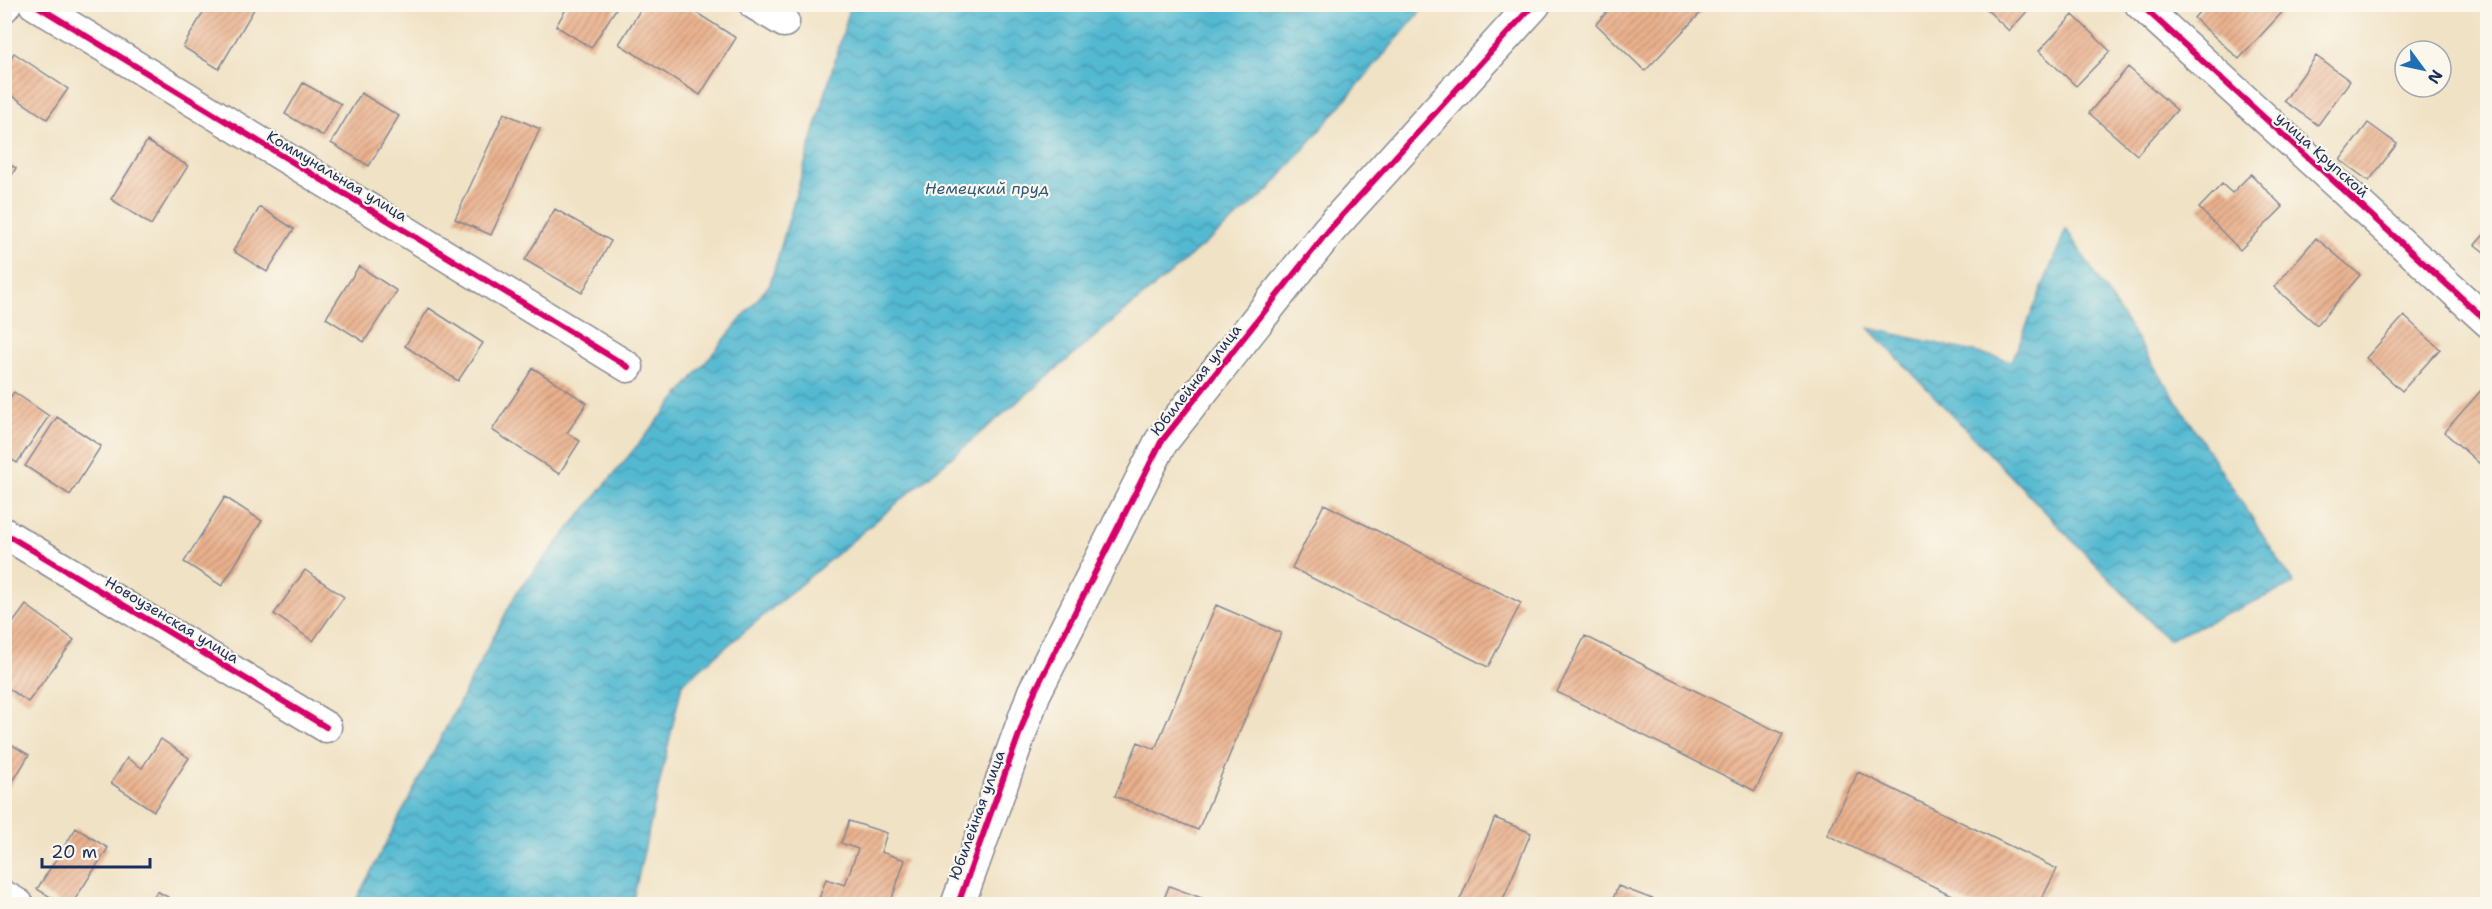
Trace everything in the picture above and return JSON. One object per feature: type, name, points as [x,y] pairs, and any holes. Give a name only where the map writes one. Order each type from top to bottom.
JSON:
[{"type":"street","name":"Коммунальная улица","points":[[34,4],[628,368]]},
{"type":"street","points":[[754,4],[784,22]]},
{"type":"street","name":"Юбилейная улица","points":[[958,904],[1034,693],[1161,442],[1329,230],[1534,4]]},
{"type":"street","name":"улица Крупской","points":[[2140,4],[2487,322]]},
{"type":"street","name":"Новоузенская улица","points":[[4,533],[326,727]]},
{"type":"street","points":[[4,896],[18,904]]},
{"type":"water","name":"Немецкий пруд","points":[[851,5],[1426,5],[1268,191],[682,684],[632,904],[354,904],[517,592],[770,284]]},
{"type":"water","points":[[2066,229],[2294,584],[2168,640],[1869,328],[2012,361]]},
{"type":"building","points":[[208,4],[257,4],[219,69],[183,47]]},
{"type":"building","points":[[569,4],[619,4],[591,48],[556,26]]},
{"type":"building","points":[[644,4],[683,4],[736,38],[700,95],[619,44]]},
{"type":"building","points":[[1614,4],[1709,4],[1645,71],[1596,24]]},
{"type":"building","points":[[1981,4],[2034,4],[2009,31]]},
{"type":"building","points":[[2206,4],[2284,4],[2287,7],[2239,59],[2194,18]]},
{"type":"building","points":[[2073,15],[2110,51],[2076,86],[2039,51]]},
{"type":"building","points":[[14,53],[68,89],[47,119],[4,90],[4,68]]},
{"type":"building","points":[[2316,56],[2350,81],[2318,125],[2284,101]]},
{"type":"building","points":[[2128,67],[2177,110],[2137,155],[2089,113]]},
{"type":"building","points":[[303,83],[341,104],[323,136],[285,114]]},
{"type":"building","points":[[361,93],[399,116],[369,166],[331,143]]},
{"type":"building","points":[[504,113],[540,129],[491,235],[455,219]]},
{"type":"building","points":[[2368,123],[2397,144],[2369,181],[2340,160]]},
{"type":"building","points":[[147,141],[188,166],[151,225],[111,199]]},
{"type":"building","points":[[4,162],[16,168],[4,188]]},
{"type":"building","points":[[2251,174],[2283,207],[2240,250],[2199,208],[2222,184],[2232,193]]},
{"type":"building","points":[[260,207],[294,229],[267,272],[233,251]]},
{"type":"building","points":[[555,209],[611,241],[582,293],[525,260]]},
{"type":"building","points":[[2488,230],[2488,255],[2475,245]]},
{"type":"building","points":[[2316,238],[2360,275],[2317,325],[2274,287]]},
{"type":"building","points":[[359,266],[397,291],[364,342],[326,318]]},
{"type":"building","points":[[429,308],[483,343],[458,381],[405,346]]},
{"type":"building","points":[[2404,316],[2440,349],[2402,391],[2366,358]]},
{"type":"building","points":[[533,368],[587,403],[567,433],[580,441],[559,474],[492,430]]},
{"type":"building","points":[[2485,386],[2488,388],[2488,471],[2444,432]]},
{"type":"building","points":[[14,392],[49,416],[17,463],[4,455],[4,406]]},
{"type":"building","points":[[57,417],[101,446],[70,495],[25,466]]},
{"type":"building","points":[[225,497],[262,521],[222,586],[184,562]]},
{"type":"building","points":[[1324,504],[1521,603],[1488,667],[1292,568]]},
{"type":"building","points":[[305,570],[344,597],[313,641],[274,614]]},
{"type":"building","points":[[26,605],[74,640],[28,702],[4,685],[4,635]]},
{"type":"building","points":[[1216,605],[1281,633],[1198,830],[1115,796],[1138,742],[1155,749]]},
{"type":"building","points":[[1585,636],[1783,734],[1755,791],[1557,692]]},
{"type":"building","points":[[161,739],[189,758],[154,811],[111,783],[127,758],[142,768]]},
{"type":"building","points":[[4,740],[29,755],[4,796]]},
{"type":"building","points":[[1858,772],[2057,869],[2039,904],[1970,904],[1827,835]]},
{"type":"building","points":[[1495,818],[1531,833],[1501,904],[1458,904]]},
{"type":"building","points":[[849,821],[887,833],[881,852],[905,860],[890,904],[817,904],[826,879],[845,885],[858,849],[841,843]]},
{"type":"building","points":[[76,828],[108,848],[72,904],[62,904],[37,889]]},
{"type":"building","points":[[1169,886],[1218,904],[1162,904]]},
{"type":"building","points":[[1618,886],[1655,900],[1654,904],[1611,904]]},
{"type":"building","points":[[157,891],[180,904],[149,904]]},
{"type":"cycle path","points":[[34,4],[628,367]]},
{"type":"cycle path","points":[[958,904],[1034,693],[1161,442],[1329,230],[1534,4]]},
{"type":"cycle path","points":[[2140,4],[2488,322]]},
{"type":"cycle path","points":[[4,533],[326,727]]}]
